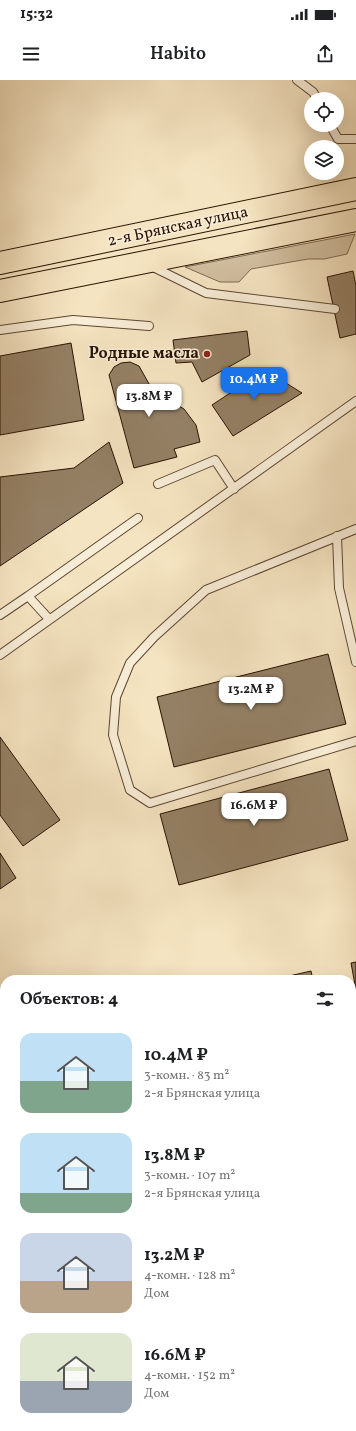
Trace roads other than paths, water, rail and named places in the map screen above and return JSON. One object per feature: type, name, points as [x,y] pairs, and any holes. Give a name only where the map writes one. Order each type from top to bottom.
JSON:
[{"type":"main road","name":"2-я Брянская улица","points":[[0,263],[356,189]]},
{"type":"main road","name":"2-я Брянская улица","points":[[0,291],[356,220]]},
{"type":"lane","points":[[298,80],[314,92]]},
{"type":"lane","points":[[334,132],[338,139],[356,139]]},
{"type":"lane","points":[[143,263],[206,292],[335,309]]},
{"type":"lane","points":[[0,330],[73,320],[149,326]]},
{"type":"lane","points":[[0,655],[356,401]]},
{"type":"lane","points":[[158,484],[215,460],[234,489]]},
{"type":"lane","points":[[0,615],[138,518]]},
{"type":"lane","points":[[356,529],[206,590],[200,595],[154,637],[130,663],[116,697],[113,736],[130,790],[150,804],[356,741]]},
{"type":"lane","points":[[337,536],[339,588],[356,662]]},
{"type":"lane","points":[[28,596],[49,619]]},
{"type":"place","name":"Родные масла","points":[[207,354]]}]
